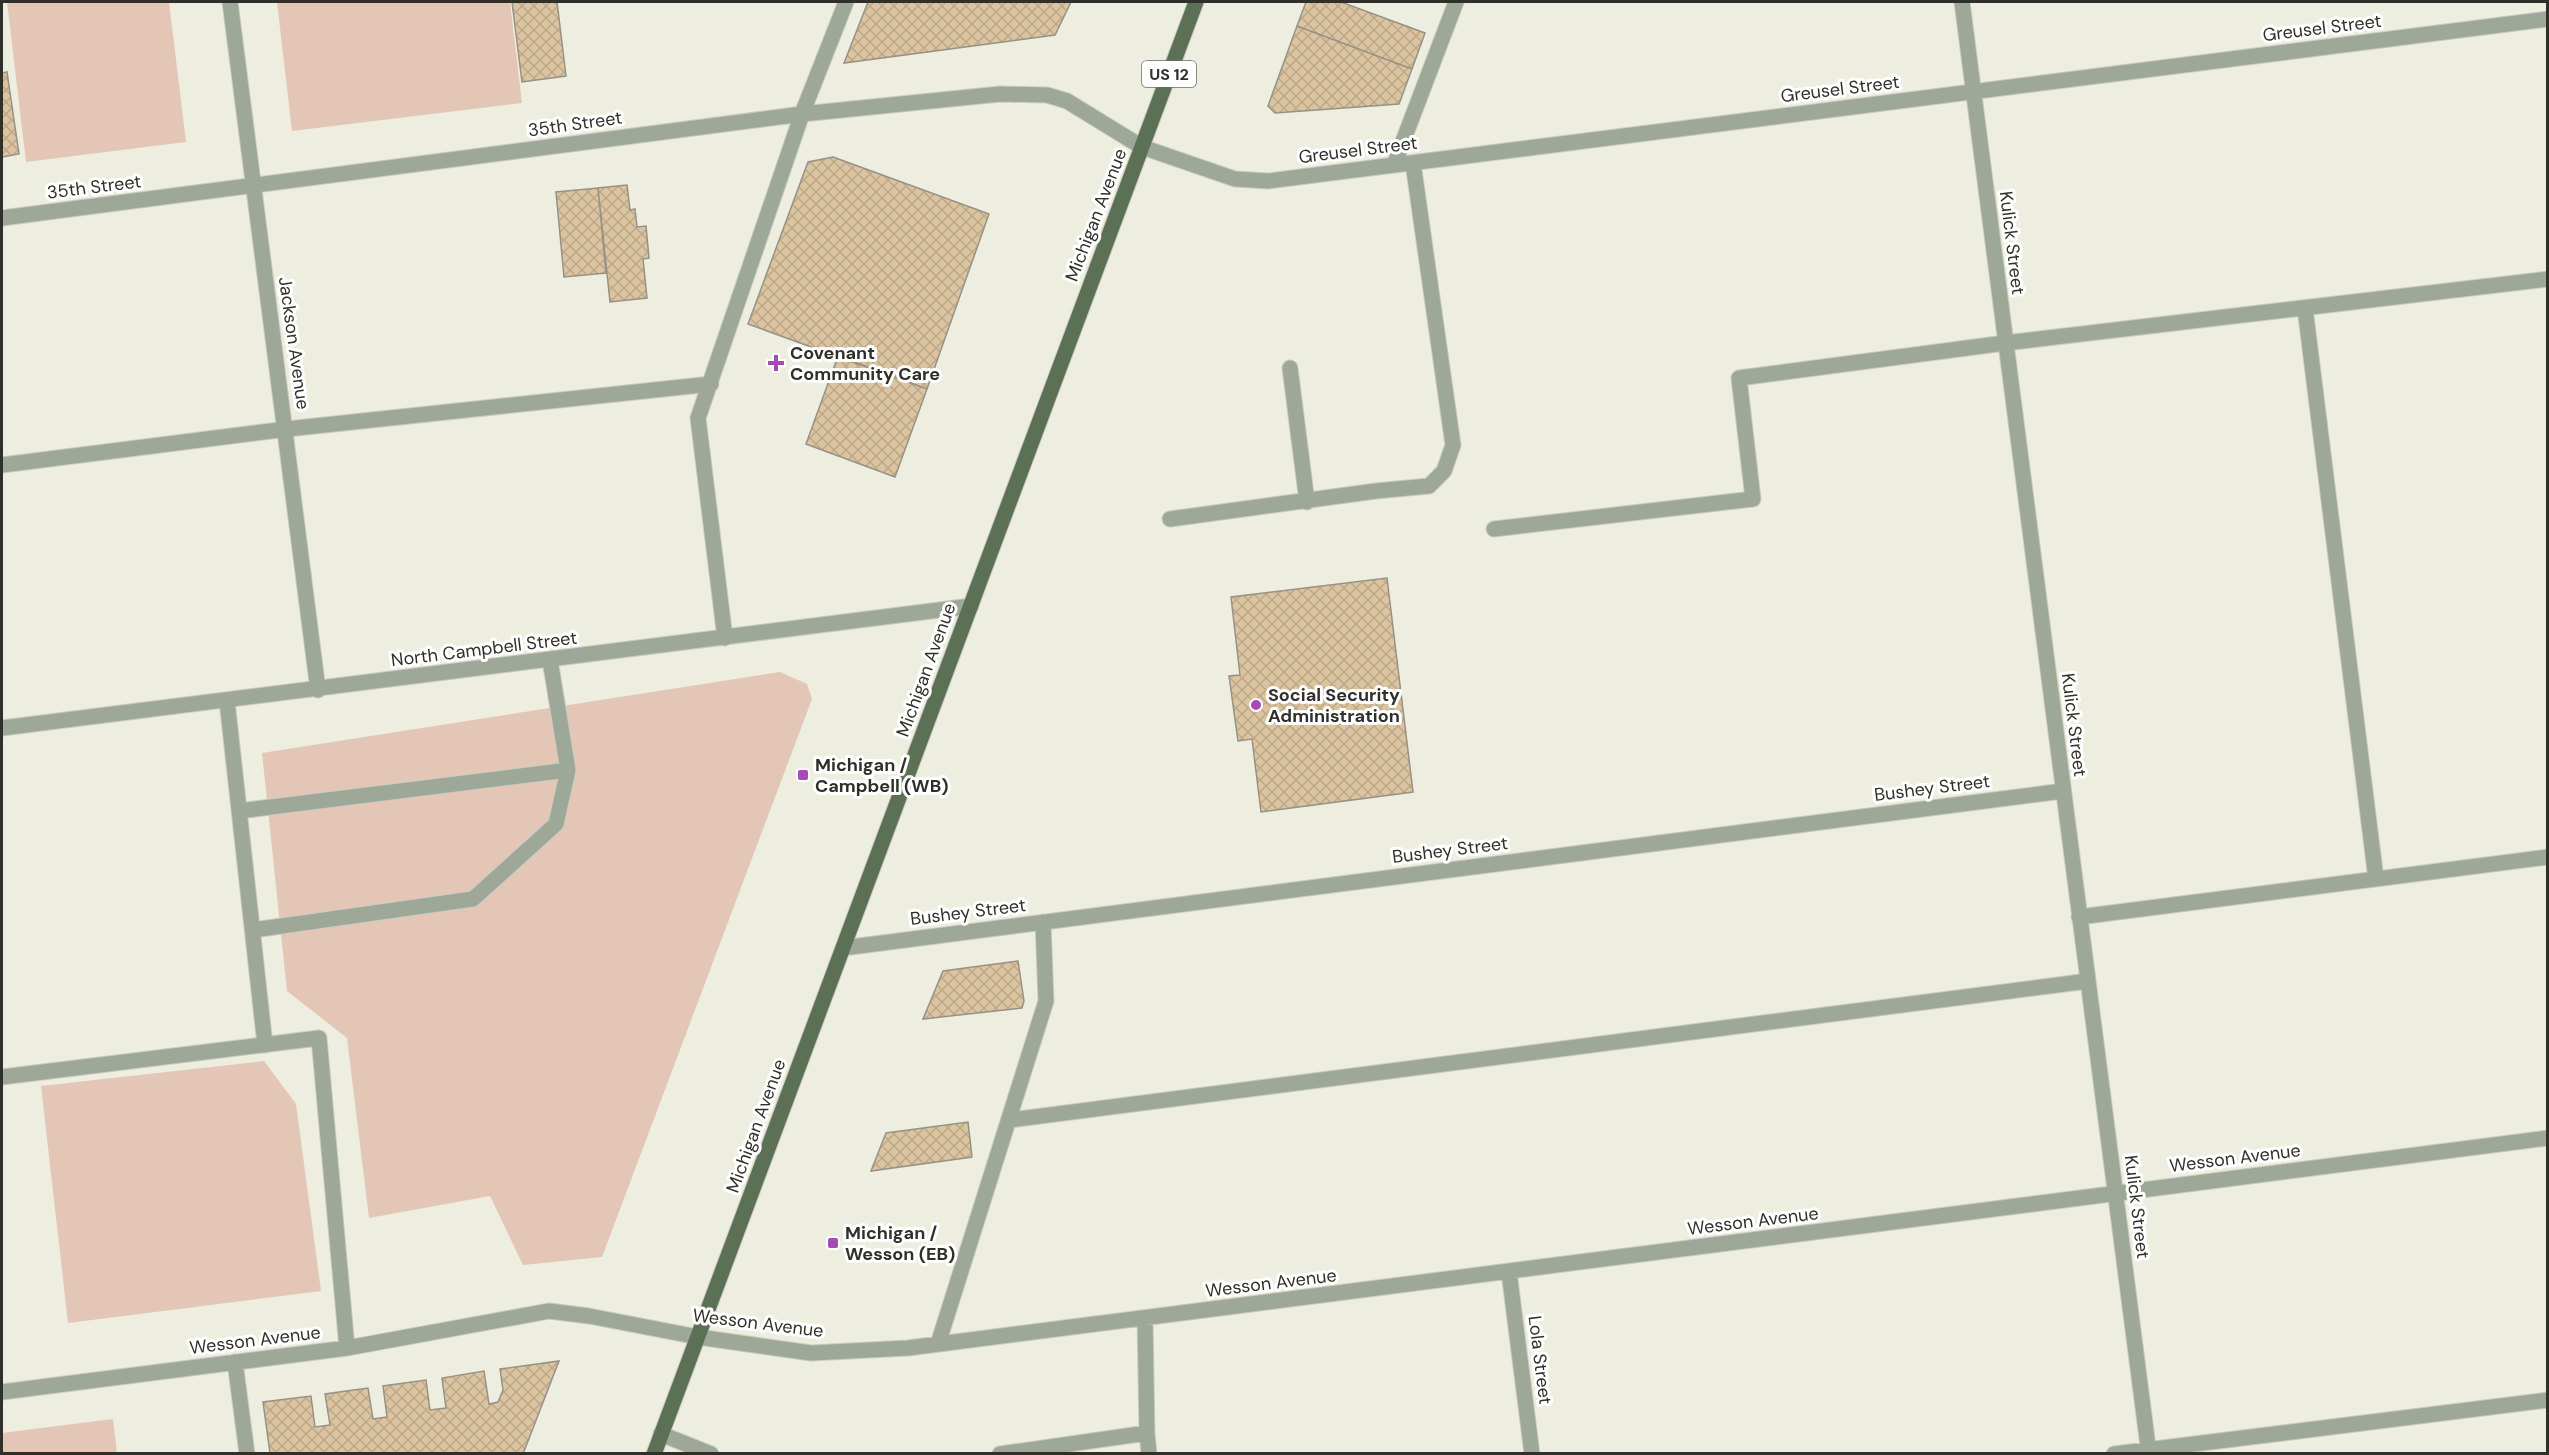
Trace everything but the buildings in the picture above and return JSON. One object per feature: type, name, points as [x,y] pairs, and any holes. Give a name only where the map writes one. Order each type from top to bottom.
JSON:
[{"type":"main road","name":"Michigan Avenue","points":[[654,1454],[1196,2]]},
{"type":"street","name":"Jackson Avenue","points":[[230,2],[287,429],[318,690]]},
{"type":"street","points":[[724,638],[698,418],[802,114],[846,2]]},
{"type":"street","points":[[1394,165],[1456,2]]},
{"type":"street","name":"Kulick Street","points":[[1962,2],[2148,1451]]},
{"type":"street","name":"Greusel Street","points":[[1142,147],[1235,179],[1268,181],[2547,19]]},
{"type":"street","name":"35th Street","points":[[2,218],[802,114],[1000,94],[1047,95],[1067,101],[1142,147]]},
{"type":"street","points":[[1170,519],[1429,486],[1444,471],[1453,445],[1413,163]]},
{"type":"street","points":[[1494,529],[1753,499],[1739,378],[2005,343],[2547,279]]},
{"type":"street","points":[[2306,308],[2376,879]]},
{"type":"street","points":[[1290,368],[1307,502]]},
{"type":"street","points":[[2,465],[287,429],[711,384]]},
{"type":"street","name":"North Campbell Street","points":[[2,728],[971,606]]},
{"type":"street","points":[[253,930],[473,899],[556,824],[568,770],[550,660]]},
{"type":"street","points":[[227,701],[265,1044]]},
{"type":"street","points":[[239,811],[568,770]]},
{"type":"street","name":"Bushey Street","points":[[843,948],[2063,791]]},
{"type":"street","points":[[2079,917],[2547,857]]},
{"type":"street","points":[[938,1344],[1046,1001],[1043,922]]},
{"type":"street","points":[[1010,1120],[2088,981]]},
{"type":"street","points":[[2,1077],[319,1038],[347,1348]]},
{"type":"street","name":"Wesson Avenue","points":[[2,1392],[347,1348],[549,1311],[589,1316],[698,1337],[811,1353],[908,1348],[2547,1138]]},
{"type":"street","name":"Lola Street","points":[[1509,1272],[1532,1454]]},
{"type":"street","points":[[1145,1318],[1149,1454]]},
{"type":"street","points":[[235,1362],[247,1454]]},
{"type":"street","points":[[2114,1454],[2547,1400]]},
{"type":"street","points":[[1000,1454],[1147,1433]]},
{"type":"street","points":[[661,1434],[711,1454]]},
{"type":"shaded area","points":[[7,2],[169,2],[186,142],[26,162]]},
{"type":"shaded area","points":[[277,2],[510,2],[522,103],[292,131]]},
{"type":"shaded area","points":[[780,672],[807,684],[812,699],[602,1257],[523,1265],[490,1196],[369,1218],[347,1038],[287,991],[262,753]]},
{"type":"shaded area","points":[[264,1061],[296,1104],[321,1291],[68,1323],[41,1086]]},
{"type":"shaded area","points":[[113,1419],[117,1453],[2,1453],[2,1433]]},
{"type":"place","name":"Covenant Community Care","points":[[776,363]]},
{"type":"place","name":"Social Security Administration","points":[[1256,705]]},
{"type":"place","name":"Michigan / Campbell (WB)","points":[[803,775]]},
{"type":"place","name":"Michigan / Wesson (EB)","points":[[833,1243]]}]
